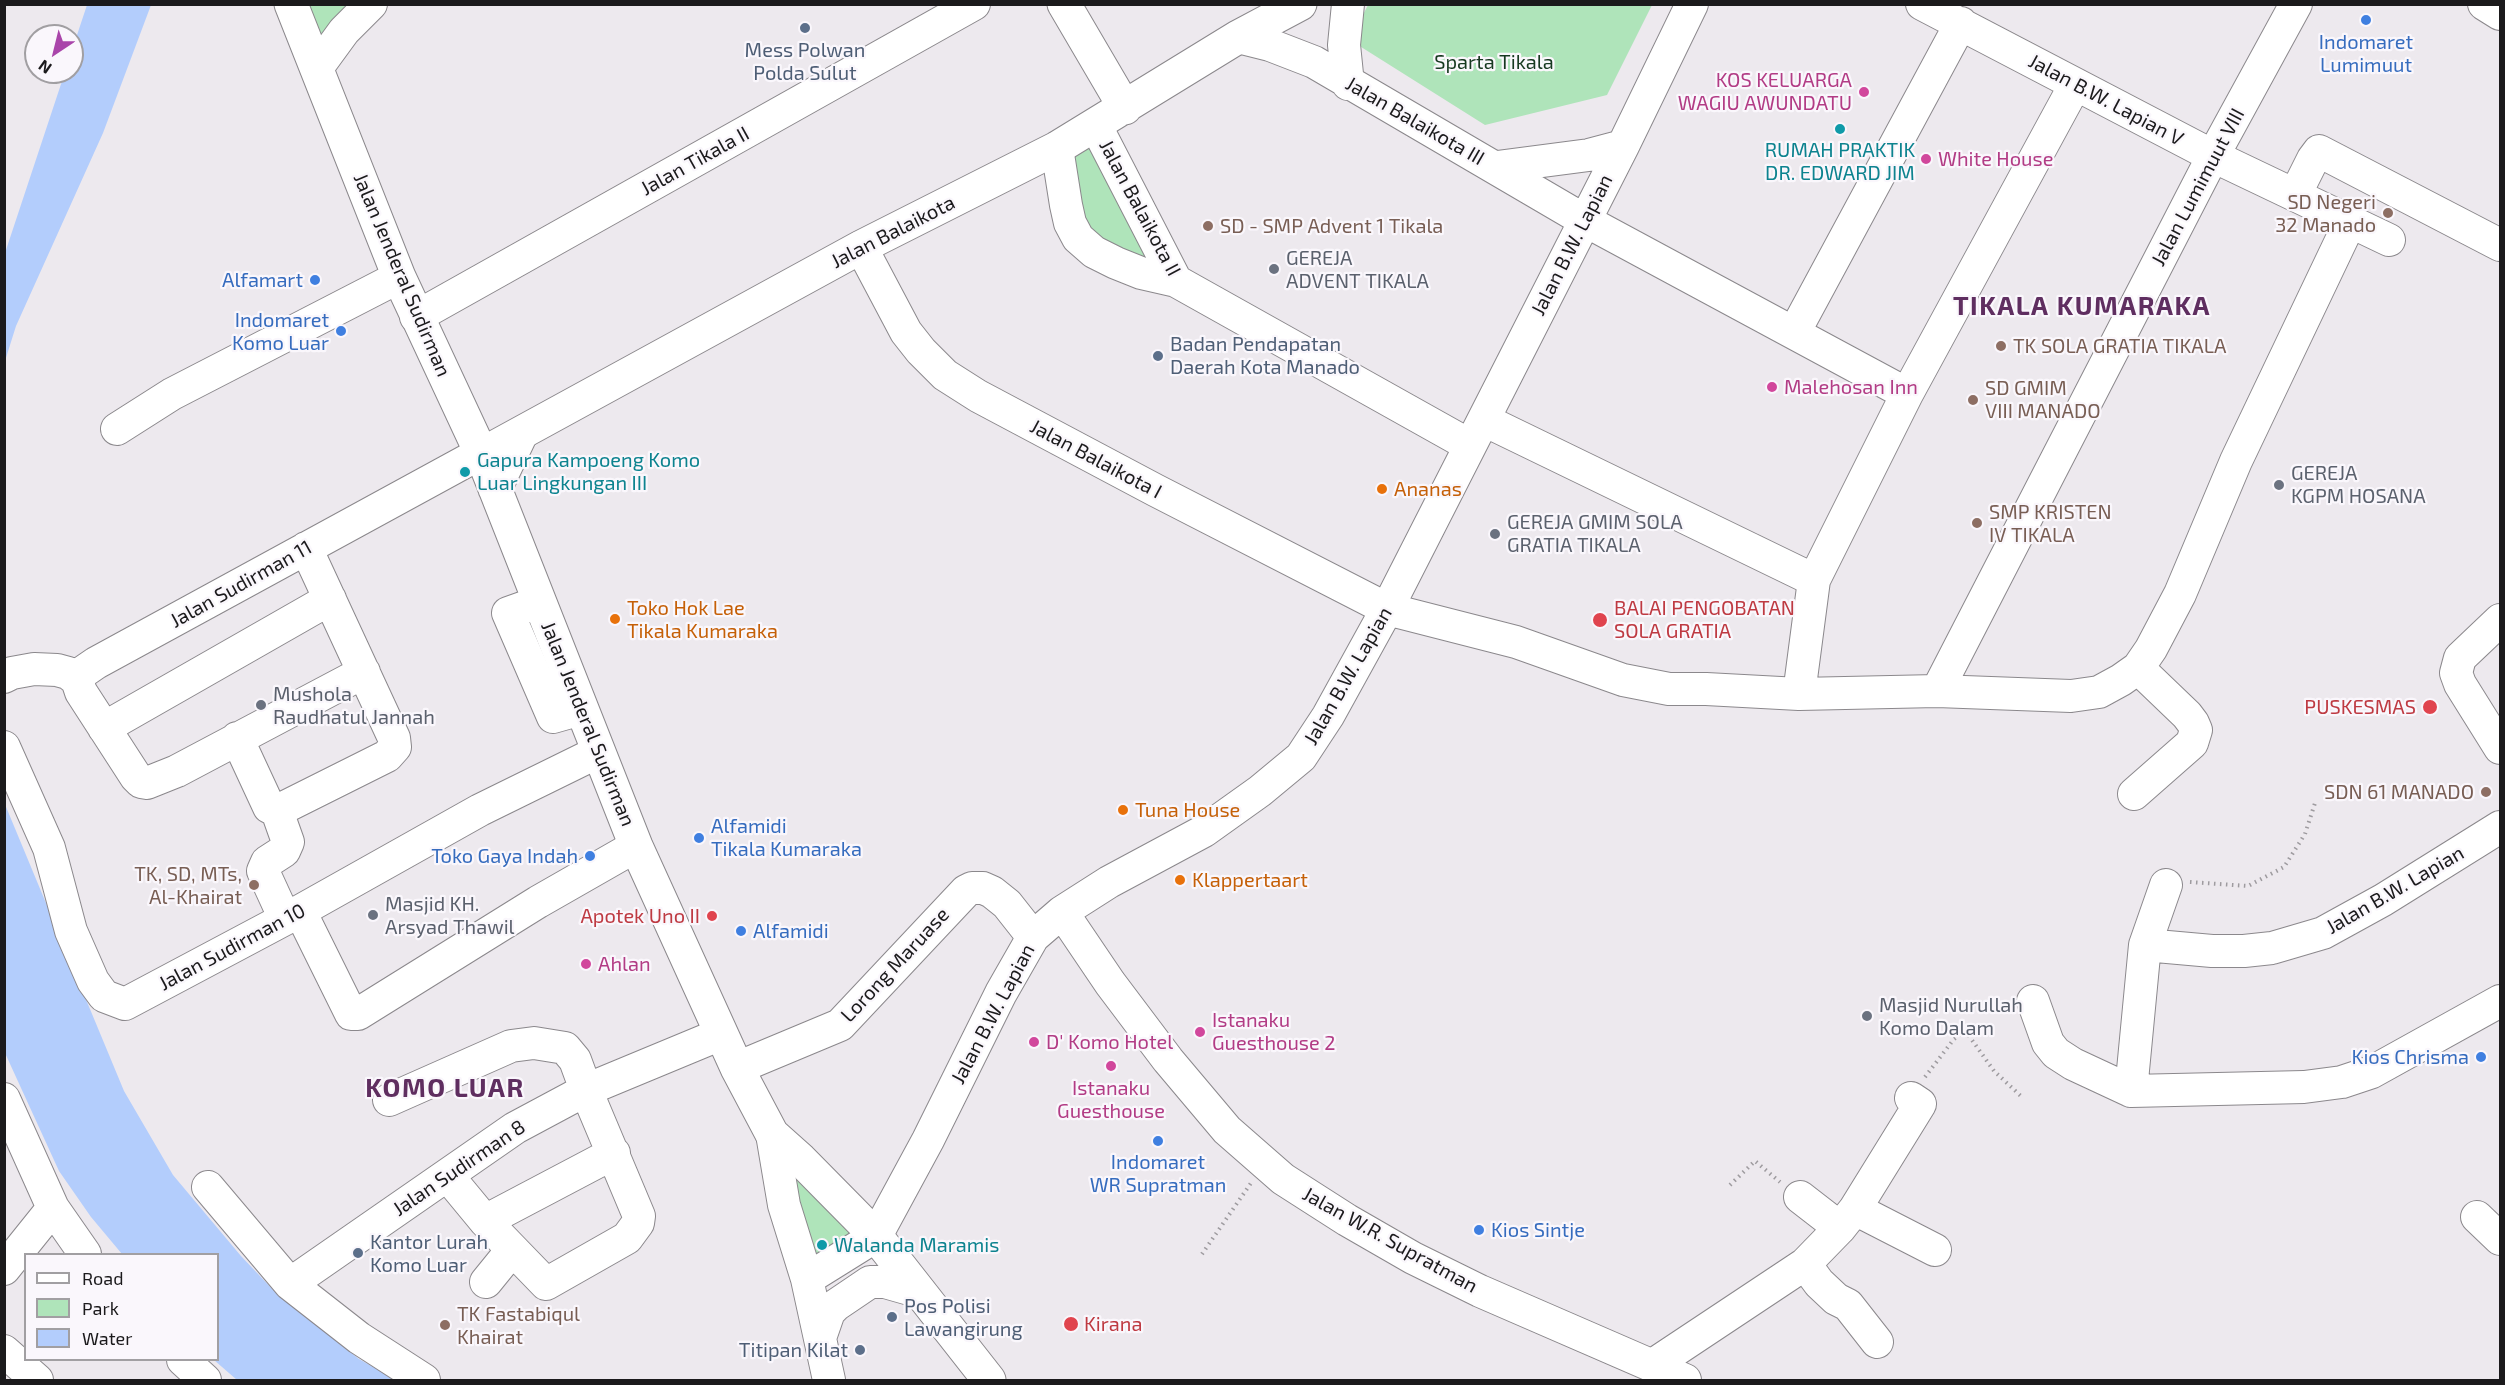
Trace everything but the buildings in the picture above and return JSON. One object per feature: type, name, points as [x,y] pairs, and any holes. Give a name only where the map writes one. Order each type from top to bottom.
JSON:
[{"type":"main road","name":"Jalan Jenderal Sudirman","points":[[291,4],[399,277],[481,453],[636,846],[737,1068],[772,1134],[876,1236],[989,1380]]},
{"type":"main road","points":[[1064,4],[1125,108]]},
{"type":"main road","name":"Jalan Balaikota","points":[[481,453],[521,434],[861,247],[1057,148],[1238,37],[1300,4]]},
{"type":"main road","points":[[495,489],[521,434]]},
{"type":"street","points":[[317,68],[344,32],[371,4]]},
{"type":"street","name":"Jalan Tikala II","points":[[416,317],[974,4]]},
{"type":"street","points":[[1348,4],[1344,45],[1348,84]]},
{"type":"street","name":"Jalan B.W. Lapian","points":[[876,1236],[928,1140],[1000,993],[1033,937],[1062,912],[1109,882],[1204,831],[1260,791],[1301,757],[1328,716],[1387,609],[1623,146],[1692,4]]},
{"type":"street","name":"Jalan Lumimuut VIII","points":[[1937,692],[2213,156],[2296,4]]},
{"type":"street","points":[[2484,4],[2500,14]]},
{"type":"street","points":[[1795,331],[1944,12]]},
{"type":"street","name":"Jalan B.W. Lapian V","points":[[1944,12],[2075,85],[2213,156],[2389,240]]},
{"type":"street","name":"Jalan Balaikota III","points":[[1238,37],[1295,53],[1497,167],[1584,220],[1795,331],[1907,394]]},
{"type":"street","points":[[1799,694],[1814,580],[1907,394],[2075,85]]},
{"type":"street","name":"Jalan Balaikota II","points":[[1096,126],[1176,281],[1477,433],[1814,580]]},
{"type":"street","points":[[1497,167],[1589,155],[1623,146]]},
{"type":"street","points":[[1057,148],[1070,223],[1078,238],[1094,252],[1116,263],[1141,273],[1176,281]]},
{"type":"street","points":[[2295,195],[2313,159],[2319,152],[2500,245]]},
{"type":"street","points":[[2134,794],[2192,743],[2196,730],[2187,716],[2138,668],[2166,624],[2236,461],[2350,222]]},
{"type":"street","name":"Jalan Balaikota I","points":[[861,247],[906,332],[945,375],[978,396],[1124,474],[1387,609],[1516,642],[1623,680],[1669,689],[1799,694],[1937,692],[2071,696],[2099,692],[2138,668]]},
{"type":"street","points":[[117,429],[172,394],[399,277]]},
{"type":"street","name":"Jalan Sudirman 11","points":[[77,680],[80,674],[96,663],[481,453]]},
{"type":"street","points":[[277,811],[348,777],[393,750],[394,738],[306,548]]},
{"type":"street","points":[[112,739],[330,599]]},
{"type":"street","points":[[2500,620],[2460,658],[2456,673],[2460,684],[2500,748]]},
{"type":"street","points":[[4,677],[12,673],[34,669],[68,673],[77,680],[81,692],[136,777],[141,782],[151,783],[364,672]]},
{"type":"street","points":[[237,738],[269,807],[277,811],[288,842],[284,851],[267,862],[263,871],[293,915],[351,1014],[358,1014],[538,902],[636,846]]},
{"type":"street","name":"Jalan Sudirman 10","points":[[4,747],[49,848],[74,938],[93,981],[104,996],[125,1004],[293,915],[480,810],[598,752]]},
{"type":"street","name":"Jalan B.W. Lapian","points":[[2145,945],[2212,951],[2244,951],[2272,948],[2322,933],[2383,900],[2500,827]]},
{"type":"street","points":[[2132,1091],[2145,945],[2166,885]]},
{"type":"street","name":"Lorong Maruase","points":[[737,1068],[840,1025],[966,891],[972,888],[983,888],[992,892],[1007,904],[1033,937]]},
{"type":"street","name":"Jalan W.R. Supratman","points":[[1062,912],[1110,983],[1168,1060],[1227,1130],[1283,1179],[1347,1220],[1413,1258],[1480,1291],[1685,1380]]},
{"type":"street","points":[[2033,1001],[2048,1043],[2056,1053],[2073,1064],[2132,1091],[2304,1087],[2342,1082],[2372,1072],[2500,1001]]},
{"type":"street","name":"Jalan Sudirman 8","points":[[290,1284],[515,1128],[586,1090],[721,1034]]},
{"type":"street","points":[[389,1100],[488,1054],[511,1046],[534,1043],[565,1048],[575,1060],[639,1216],[631,1234],[550,1284],[542,1282],[485,1221],[447,1175]]},
{"type":"street","points":[[1653,1365],[1805,1264],[1847,1218],[1920,1104],[1911,1098]]},
{"type":"street","points":[[4,1099],[53,1208],[85,1253]]},
{"type":"street","points":[[772,1134],[784,1205],[807,1279],[829,1380]]},
{"type":"street","points":[[485,1221],[614,1153]]},
{"type":"street","points":[[208,1187],[290,1284],[359,1338],[424,1380]]},
{"type":"street","points":[[1800,1197],[1847,1218],[1935,1250]]},
{"type":"street","points":[[4,1269],[53,1208]]},
{"type":"street","points":[[2477,1217],[2500,1239]]},
{"type":"street","points":[[807,1279],[876,1236]]},
{"type":"street","points":[[486,1282],[512,1250]]},
{"type":"street","points":[[1805,1264],[1818,1283],[1836,1299],[1848,1305],[1876,1342]]},
{"type":"street","points":[[820,1338],[829,1312],[870,1282],[885,1282],[920,1292]]},
{"type":"street","points":[[4,1351],[37,1380]]},
{"type":"street","points":[[185,1361],[205,1380]]},
{"type":"path","points":[[2166,885],[2178,881],[2248,886],[2284,867],[2305,834],[2316,800]]},
{"type":"path","points":[[1911,1098],[1954,1039],[1964,1032],[1994,1071],[2023,1098]]},
{"type":"path","points":[[1730,1185],[1755,1161],[1800,1197]]},
{"type":"path","points":[[1202,1254],[1265,1163]]},
{"type":"green space","points":[[295,5],[366,5],[318,61]]},
{"type":"green space","name":"Sparta Tikala","points":[[1368,5],[1652,5],[1607,95],[1485,125],[1350,40]]},
{"type":"green space","points":[[1087,134],[1169,277],[1090,245],[1065,148]]},
{"type":"green space","points":[[796,1159],[866,1235],[811,1270],[785,1195]]},
{"type":"water","points":[[87,5],[151,5],[103,133],[16,326],[5,361],[5,253],[61,84],[84,84],[84,24],[81,24]]},
{"type":"water","points":[[4,802],[124,1091],[173,1175],[241,1256],[277,1294],[359,1359],[396,1380],[237,1380],[215,1361],[219,1361],[219,1253],[121,1253],[91,1217],[59,1171],[5,1053]]},
{"type":"place","name":"Indomaret Lumimuut","points":[[2366,20]]},
{"type":"place","name":"Mess Polwan Polda Sulut","points":[[805,28]]},
{"type":"place","name":"KOS KELUARGA WAGIU AWUNDATU","points":[[1864,92]]},
{"type":"place","name":"RUMAH PRAKTIK DR. EDWARD JIM","points":[[1840,129]]},
{"type":"place","name":"White House","points":[[1926,159]]},
{"type":"place","name":"SD Negeri 32 Manado","points":[[2388,213]]},
{"type":"place","name":"SD - SMP Advent 1 Tikala","points":[[1208,226]]},
{"type":"place","name":"GEREJA ADVENT TIKALA","points":[[1274,269]]},
{"type":"place","name":"Alfamart","points":[[315,280]]},
{"type":"place","name":"Indomaret Komo Luar","points":[[341,331]]},
{"type":"place","name":"TK SOLA GRATIA TIKALA","points":[[2001,346]]},
{"type":"place","name":"Badan Pendapatan Daerah Kota Manado","points":[[1158,356]]},
{"type":"place","name":"Malehosan Inn","points":[[1772,387]]},
{"type":"place","name":"SD GMIM VIII MANADO","points":[[1973,400]]},
{"type":"place","name":"Gapura Kampoeng Komo Luar Lingkungan III","points":[[465,472]]},
{"type":"place","name":"GEREJA KGPM HOSANA","points":[[2279,485]]},
{"type":"place","name":"Ananas","points":[[1382,489]]},
{"type":"place","name":"SMP KRISTEN IV TIKALA","points":[[1977,523]]},
{"type":"place","name":"GEREJA GMIM SOLA GRATIA TIKALA","points":[[1495,534]]},
{"type":"place","name":"Toko Hok Lae Tikala Kumaraka","points":[[615,619]]},
{"type":"place","name":"BALAI PENGOBATAN SOLA GRATIA","points":[[1600,620]]},
{"type":"place","name":"Mushola Raudhatul Jannah","points":[[261,705]]},
{"type":"place","name":"PUSKESMAS","points":[[2430,707]]},
{"type":"place","name":"SDN 61 MANADO","points":[[2486,792]]},
{"type":"place","name":"Tuna House","points":[[1123,810]]},
{"type":"place","name":"Alfamidi Tikala Kumaraka","points":[[699,838]]},
{"type":"place","name":"Toko Gaya Indah","points":[[590,856]]},
{"type":"place","name":"Klappertaart","points":[[1180,880]]},
{"type":"place","name":"TK, SD, MTs, Al-Khairat","points":[[254,885]]},
{"type":"place","name":"Masjid KH. Arsyad Thawil","points":[[373,915]]},
{"type":"place","name":"Apotek Uno II","points":[[712,916]]},
{"type":"place","name":"Alfamidi","points":[[741,931]]},
{"type":"place","name":"Ahlan","points":[[586,964]]},
{"type":"place","name":"Masjid Nurullah Komo Dalam","points":[[1867,1016]]},
{"type":"place","name":"Istanaku Guesthouse 2","points":[[1200,1032]]},
{"type":"place","name":"D' Komo Hotel","points":[[1034,1042]]},
{"type":"place","name":"Kios Chrisma","points":[[2481,1057]]},
{"type":"place","name":"Istanaku Guesthouse","points":[[1111,1066]]},
{"type":"place","name":"Indomaret WR Supratman","points":[[1158,1141]]},
{"type":"place","name":"Kios Sintje","points":[[1479,1230]]},
{"type":"place","name":"Walanda Maramis","points":[[822,1245]]},
{"type":"place","name":"Kantor Lurah Komo Luar","points":[[358,1253]]},
{"type":"place","name":"Pos Polisi Lawangirung","points":[[892,1317]]},
{"type":"place","name":"Kirana","points":[[1071,1324]]},
{"type":"place","name":"TK Fastabiqul Khairat","points":[[445,1325]]},
{"type":"place","name":"Titipan Kilat","points":[[860,1350]]},
{"type":"district","name":"TIKALA KUMARAKA","points":[[2082,306]]},
{"type":"district","name":"KOMO LUAR","points":[[445,1088]]}]
